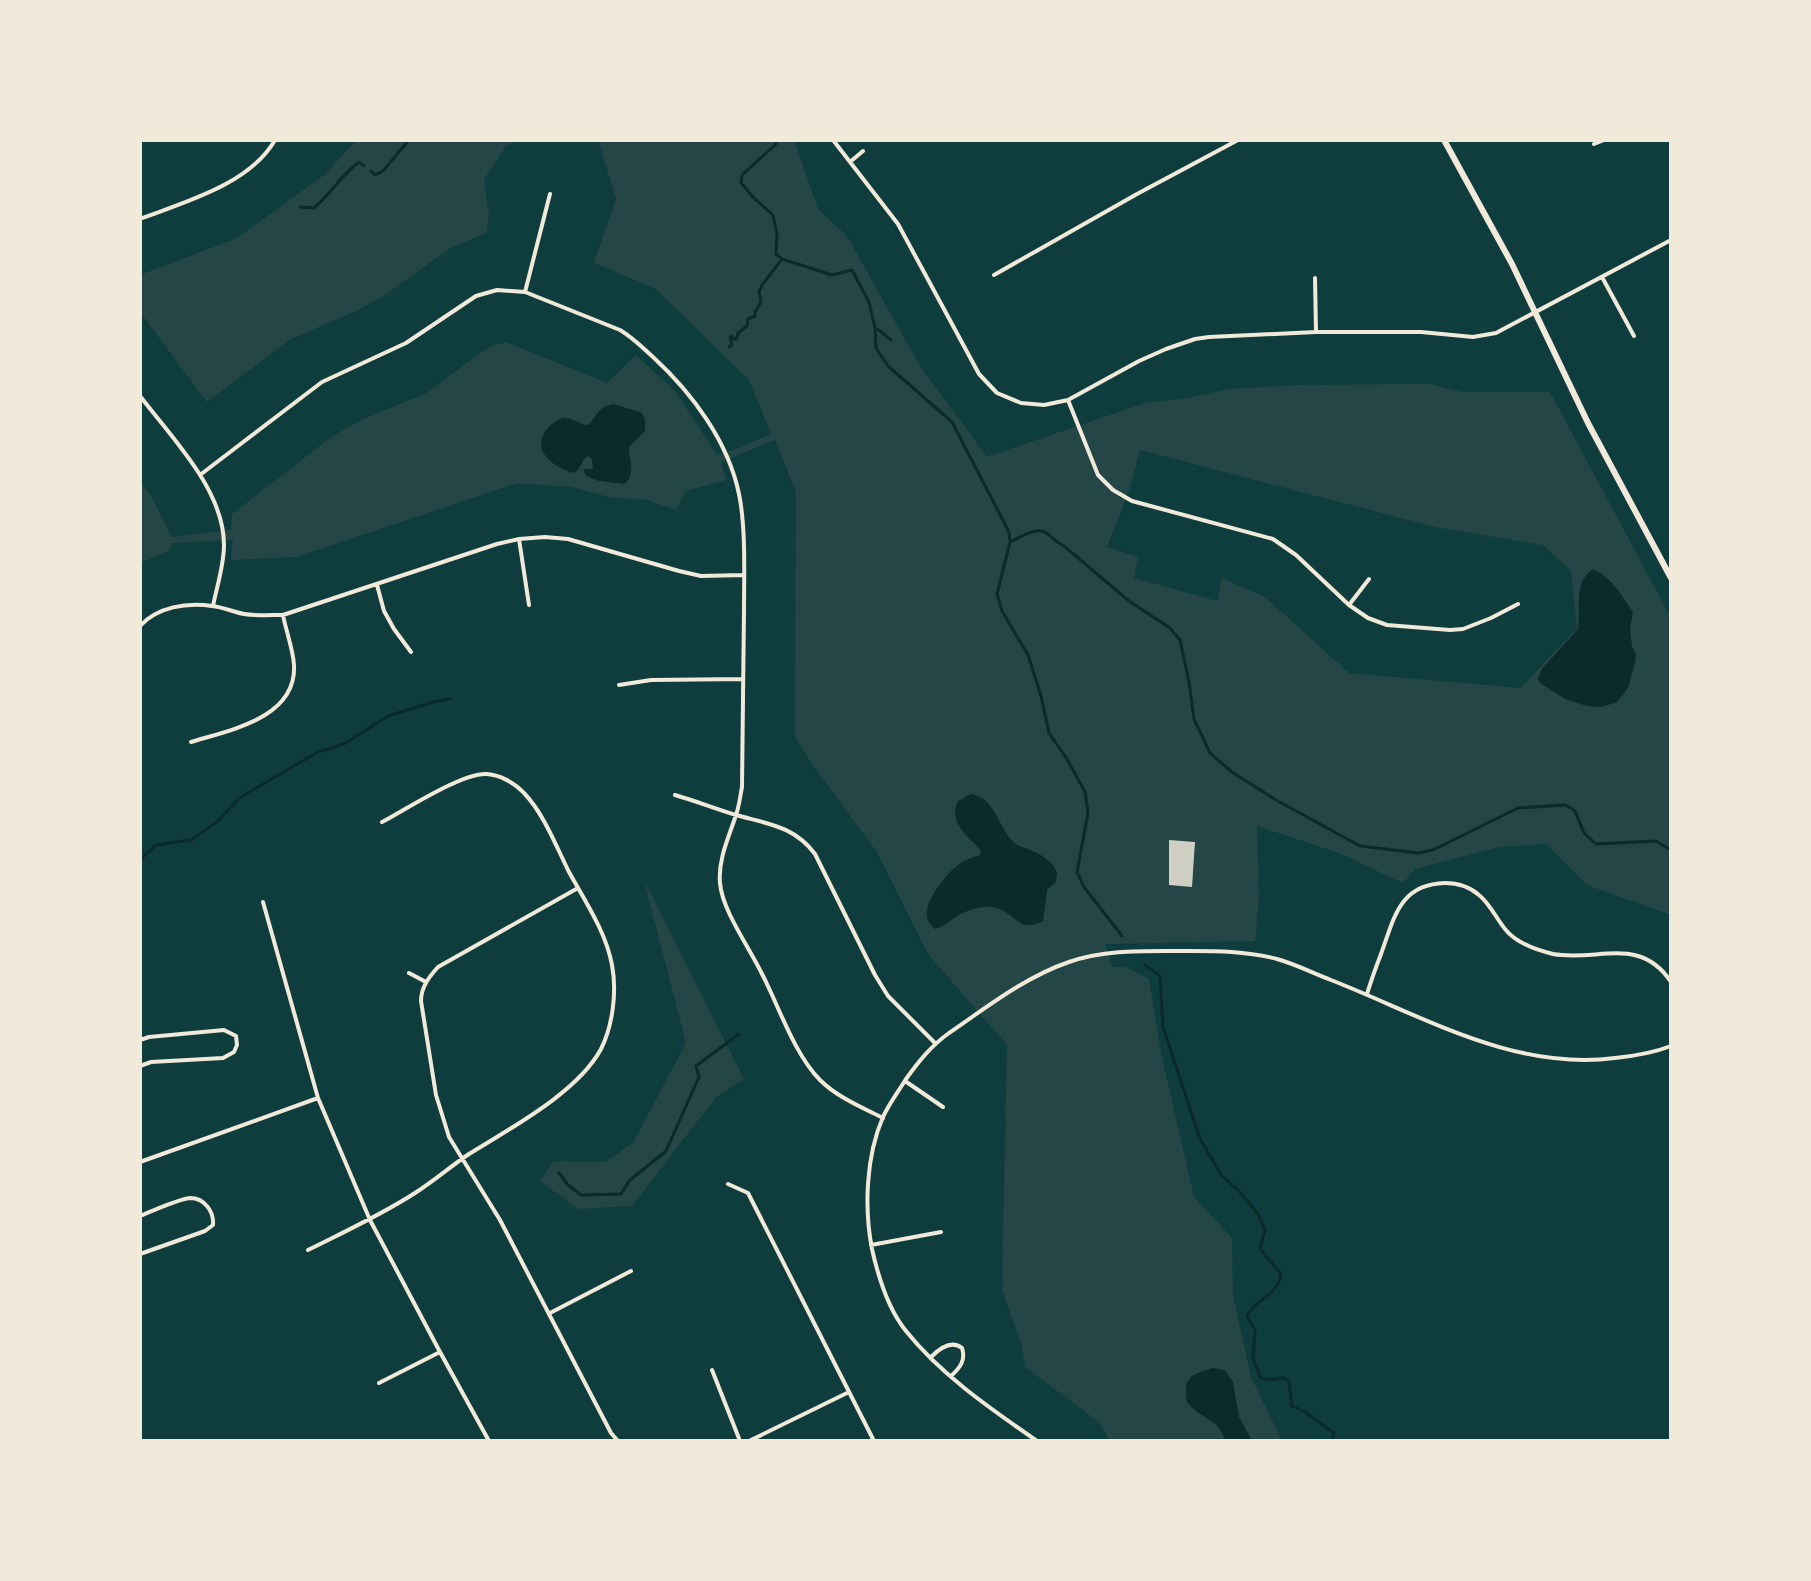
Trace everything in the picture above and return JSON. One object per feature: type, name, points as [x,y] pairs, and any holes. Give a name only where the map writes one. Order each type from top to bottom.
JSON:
[{"type":"main road","points":[[1444,140],[1512,264],[1588,423],[1671,578]]},
{"type":"street","points":[[140,219],[197,198],[234,180],[267,154],[275,140]]},
{"type":"street","points":[[833,140],[898,224],[979,374],[997,393],[1021,403],[1044,405],[1068,400],[1139,361],[1195,339],[1316,332],[1421,332],[1473,337],[1501,332],[1671,240]]},
{"type":"street","points":[[994,275],[1238,140]]},
{"type":"street","points":[[1594,144],[1604,140]]},
{"type":"street","points":[[850,162],[863,151]]},
{"type":"street","points":[[525,292],[550,194]]},
{"type":"street","points":[[1602,277],[1634,336]]},
{"type":"street","points":[[1315,278],[1316,332]]},
{"type":"street","points":[[200,475],[322,382],[406,343],[476,296],[497,290],[525,292],[629,335],[665,368],[695,402],[712,429],[736,481],[741,506],[744,575],[742,787],[737,815],[719,873],[724,902],[788,1029],[817,1077],[831,1090],[883,1118]]},
{"type":"street","points":[[140,396],[212,492],[219,510],[224,535],[223,561],[213,606]]},
{"type":"street","points":[[1068,400],[1098,475],[1113,490],[1132,501],[1273,539],[1296,555],[1349,605],[1368,618],[1387,625],[1450,630],[1475,626],[1518,604]]},
{"type":"street","points":[[140,626],[161,611],[189,604],[213,606],[247,615],[283,615],[519,539],[568,539],[701,576],[744,575]]},
{"type":"street","points":[[519,539],[529,605]]},
{"type":"street","points":[[1349,605],[1369,579]]},
{"type":"street","points":[[377,585],[384,611],[411,652]]},
{"type":"street","points":[[191,742],[264,716],[283,702],[291,685],[294,666],[283,615]]},
{"type":"street","points":[[619,685],[651,680],[743,679]]},
{"type":"street","points":[[308,1250],[370,1220],[416,1193],[573,1085],[601,1047],[610,1019],[614,990],[613,967],[607,946],[547,829],[523,792],[511,782],[484,774],[447,787],[382,822]]},
{"type":"street","points":[[675,795],[781,827],[809,846],[888,996],[935,1043]]},
{"type":"street","points":[[1367,994],[1397,909],[1407,897],[1423,887],[1440,883],[1456,884],[1479,895],[1507,932],[1529,947],[1554,954],[1582,956],[1621,952],[1632,954],[1652,962],[1671,982]]},
{"type":"street","points":[[578,888],[438,967],[426,982],[421,1001],[438,1103],[449,1137],[500,1220],[611,1433],[618,1441]]},
{"type":"street","points":[[263,902],[318,1098],[370,1220],[489,1441]]},
{"type":"street","points":[[1037,1441],[951,1376],[904,1329],[887,1298],[875,1262],[868,1222],[870,1168],[883,1118],[905,1081],[935,1043],[1019,986],[1069,962],[1122,950],[1243,952],[1280,960],[1476,1040],[1532,1056],[1601,1060],[1653,1053],[1671,1046]]},
{"type":"street","points":[[409,973],[426,982]]},
{"type":"street","points":[[140,1040],[224,1030],[236,1036],[237,1045],[234,1052],[223,1058],[151,1062],[140,1066]]},
{"type":"street","points":[[905,1081],[943,1107]]},
{"type":"street","points":[[140,1162],[318,1098]]},
{"type":"street","points":[[728,1184],[748,1193],[874,1441]]},
{"type":"street","points":[[140,1216],[190,1198],[207,1205],[213,1219],[213,1225],[205,1231],[140,1254]]},
{"type":"street","points":[[871,1245],[941,1232]]},
{"type":"street","points":[[550,1313],[631,1271]]},
{"type":"street","points":[[930,1357],[951,1344],[962,1348],[964,1359],[951,1376]]},
{"type":"street","points":[[379,1383],[440,1352]]},
{"type":"street","points":[[712,1370],[740,1441]]},
{"type":"street","points":[[749,1441],[849,1392]]},
{"type":"shaded area","points":[[357,140],[518,140],[506,146],[484,179],[489,216],[486,233],[452,247],[382,297],[291,339],[207,402],[140,312],[140,275],[237,238],[324,175]]},
{"type":"shaded area","points":[[593,140],[794,140],[818,209],[847,236],[920,366],[987,457],[1148,402],[1183,399],[1229,389],[1429,384],[1462,392],[1550,392],[1671,618],[1671,915],[1587,885],[1546,844],[1499,847],[1415,869],[1403,883],[1339,853],[1257,826],[1259,898],[1255,941],[1105,944],[1112,967],[1125,967],[1149,979],[1161,1053],[1194,1197],[1232,1238],[1233,1296],[1251,1377],[1282,1441],[1110,1441],[1099,1422],[1025,1367],[1022,1345],[1002,1290],[1007,1045],[928,954],[877,852],[795,737],[796,492],[775,440],[721,462],[726,480],[686,491],[676,510],[644,499],[613,498],[571,487],[517,483],[297,557],[231,560],[233,540],[172,543],[169,551],[140,563],[140,482],[151,496],[172,537],[231,530],[232,514],[330,438],[357,422],[426,393],[489,347],[506,342],[607,383],[636,355],[675,391],[717,455],[771,434],[749,380],[656,289],[594,263],[616,199],[599,142]],"holes":[[[1140,450],[1435,527],[1543,545],[1571,571],[1577,628],[1521,688],[1349,673],[1265,597],[1222,578],[1217,601],[1134,578],[1138,557],[1107,547],[1129,491]]]},
{"type":"shaded area","points":[[614,404],[642,413],[645,420],[645,431],[629,447],[631,471],[625,484],[586,476],[583,469],[593,469],[592,459],[588,456],[574,473],[558,467],[546,456],[541,443],[553,423],[567,418],[588,425],[601,409]]},
{"type":"shaded area","points":[[1592,569],[1610,581],[1633,612],[1630,628],[1636,655],[1628,688],[1617,702],[1602,707],[1565,699],[1538,679],[1542,669],[1578,629],[1580,589]]},
{"type":"shaded area","points":[[971,794],[987,802],[1010,839],[1045,858],[1057,872],[1056,882],[1047,890],[1043,921],[1035,925],[1022,924],[1000,909],[988,907],[965,912],[935,929],[929,922],[928,906],[943,880],[961,863],[981,854],[960,828],[955,815],[958,801]]},
{"type":"shaded area","points":[[644,880],[744,1079],[716,1097],[632,1206],[578,1209],[540,1181],[554,1161],[605,1162],[633,1143],[686,1043]]},
{"type":"shaded area","points":[[1213,1368],[1225,1370],[1233,1382],[1239,1417],[1252,1441],[1225,1441],[1219,1428],[1187,1402],[1186,1387],[1190,1378]]},
{"type":"building","points":[[1169,840],[1195,842],[1192,887],[1169,885]]},
{"type":"waterway","points":[[371,171],[375,175],[383,171],[409,140]]},
{"type":"waterway","points":[[776,140],[776,144],[742,175],[741,183],[773,215],[777,234],[776,254],[782,259],[832,275],[852,270],[869,302],[876,348],[888,366],[952,422],[1009,532],[1010,542],[997,594],[1002,611],[1028,655],[1049,733],[1085,792],[1088,813],[1077,872],[1084,887],[1122,936]]},
{"type":"waterway","points":[[300,207],[314,208],[353,167],[359,162],[364,166]]},
{"type":"waterway","points":[[729,347],[732,345],[730,337],[737,338],[738,333],[747,326],[748,319],[755,316],[761,302],[759,292],[762,285],[782,259]]},
{"type":"waterway","points":[[875,328],[891,340]]},
{"type":"waterway","points":[[1010,542],[1029,533],[1039,531],[1048,534],[1129,601],[1170,628],[1180,640],[1194,719],[1210,753],[1232,772],[1276,800],[1360,846],[1418,853],[1433,850],[1518,808],[1566,805],[1575,811],[1584,833],[1596,844],[1656,841],[1671,850]]},
{"type":"waterway","points":[[140,860],[156,845],[191,840],[218,821],[239,798],[318,752],[344,744],[388,716],[450,699]]},
{"type":"waterway","points":[[1145,965],[1160,976],[1163,1027],[1200,1139],[1222,1176],[1258,1214],[1265,1230],[1260,1249],[1281,1274],[1275,1288],[1247,1317],[1255,1330],[1253,1358],[1261,1378],[1289,1381],[1292,1406],[1334,1433],[1332,1441]]},
{"type":"waterway","points":[[559,1173],[581,1195],[621,1194],[630,1180],[666,1151],[699,1077],[696,1066],[739,1034]]}]
